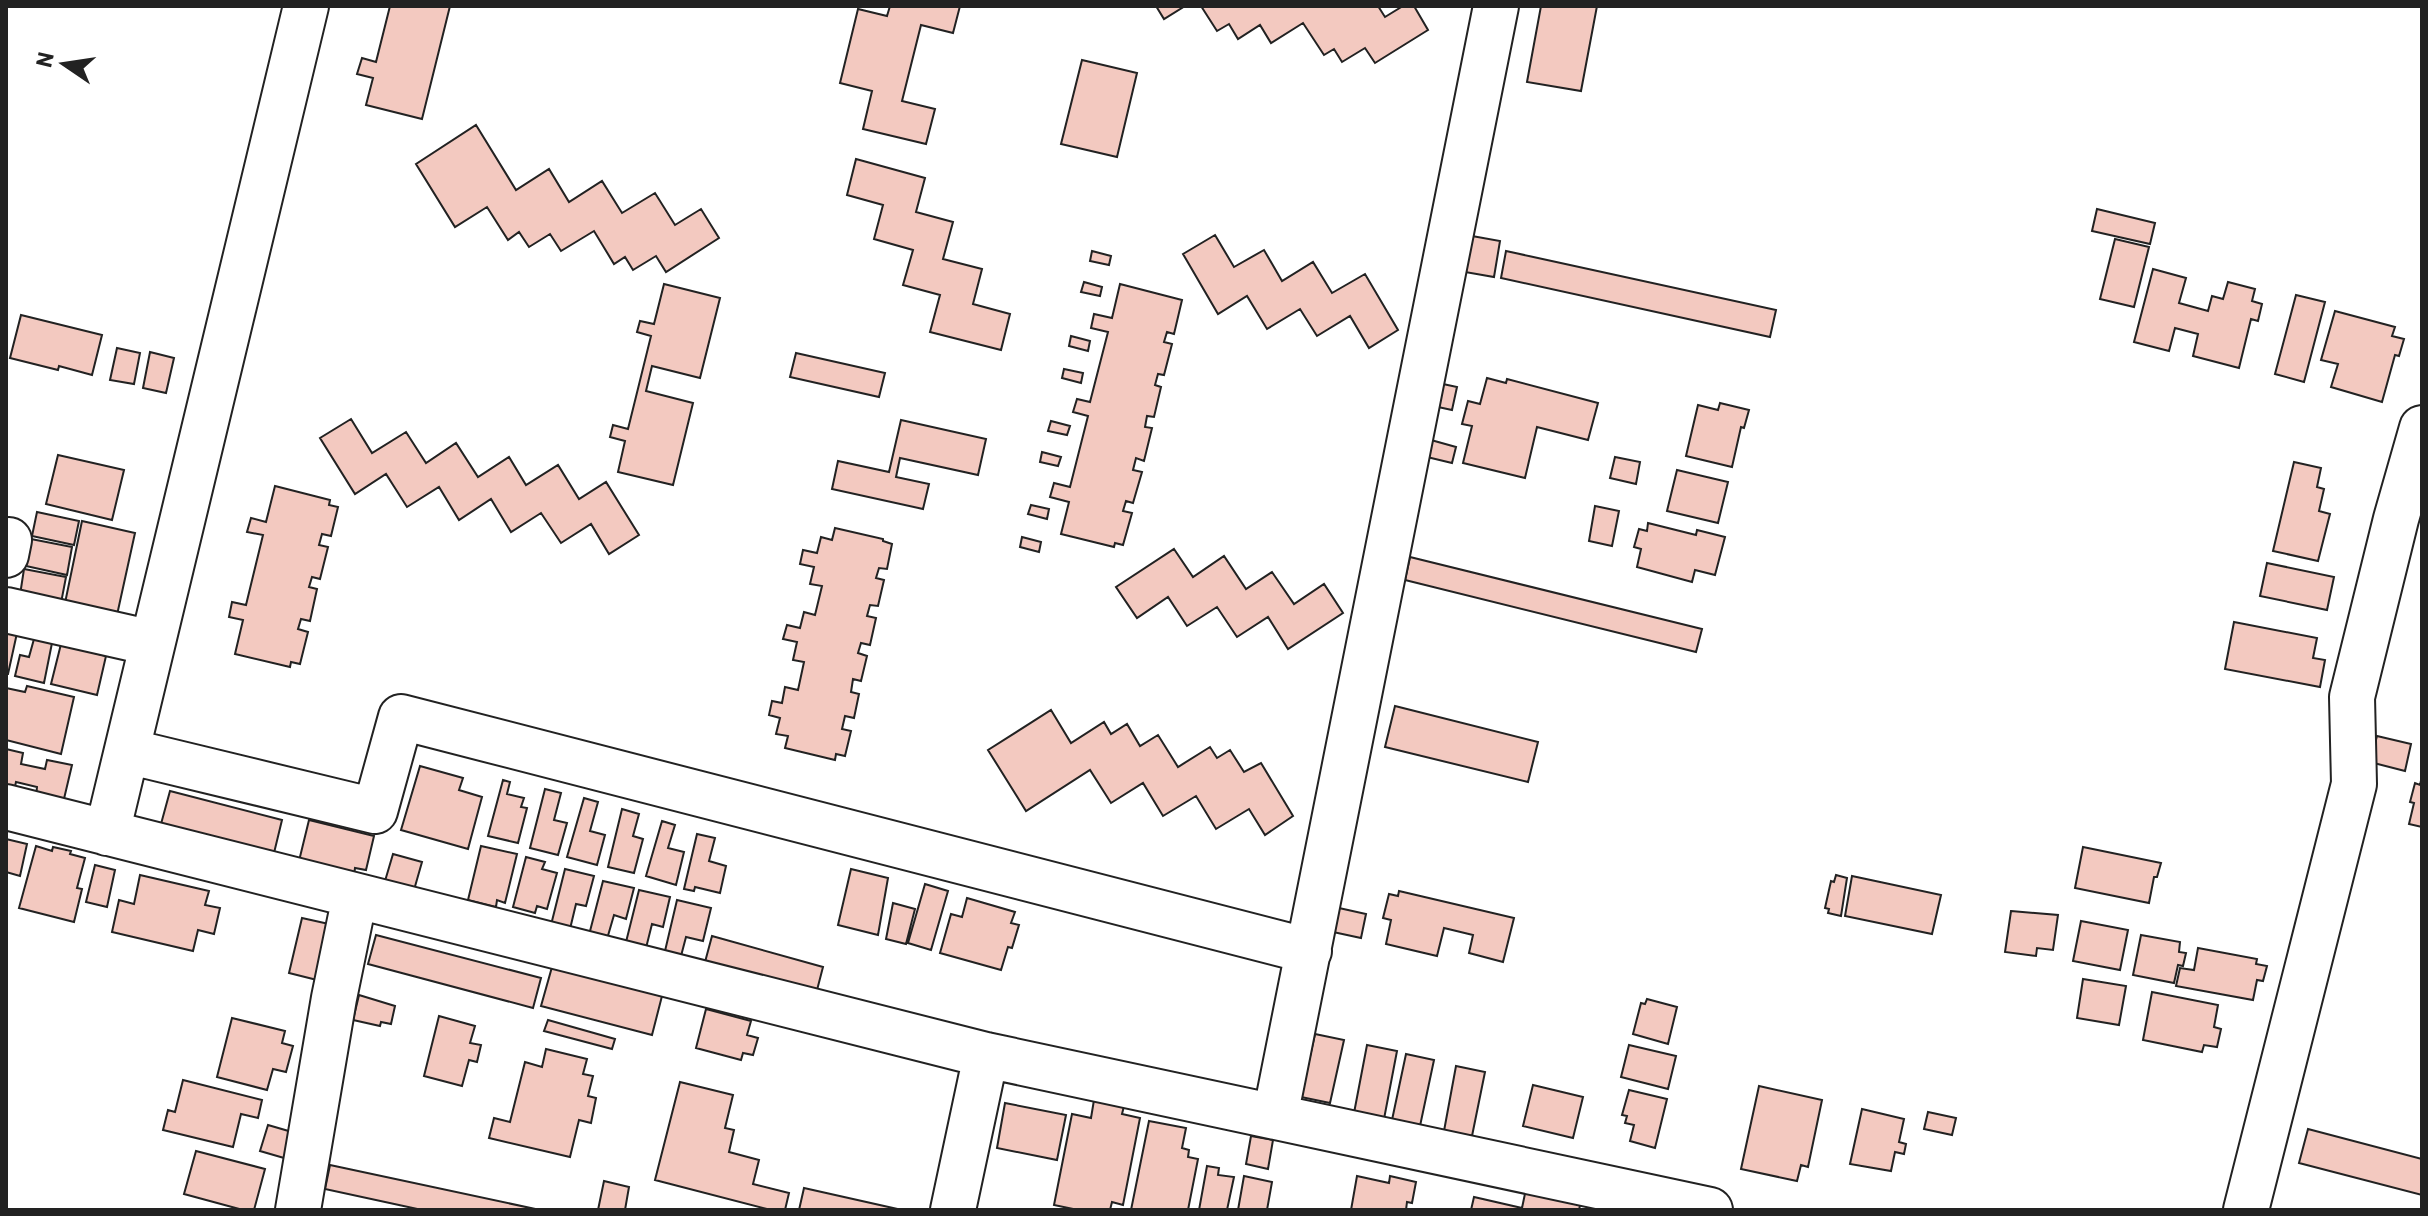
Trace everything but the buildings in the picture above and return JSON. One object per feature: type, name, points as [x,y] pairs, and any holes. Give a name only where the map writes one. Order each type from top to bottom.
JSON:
[{"type":"street","points":[[107,833],[306,6]]},
{"type":"street","points":[[1275,1117],[1496,6]]},
{"type":"street","points":[[2246,1210],[2354,784],[2352,697],[2422,428]]},
{"type":"street","points":[[6,610],[152,643]]},
{"type":"street","points":[[127,751],[375,811],[401,717],[1309,951]]},
{"type":"street","points":[[6,807],[986,1055],[1710,1210]]},
{"type":"street","points":[[298,1210],[334,998],[355,896]]},
{"type":"street","points":[[953,1210],[986,1055]]}]
